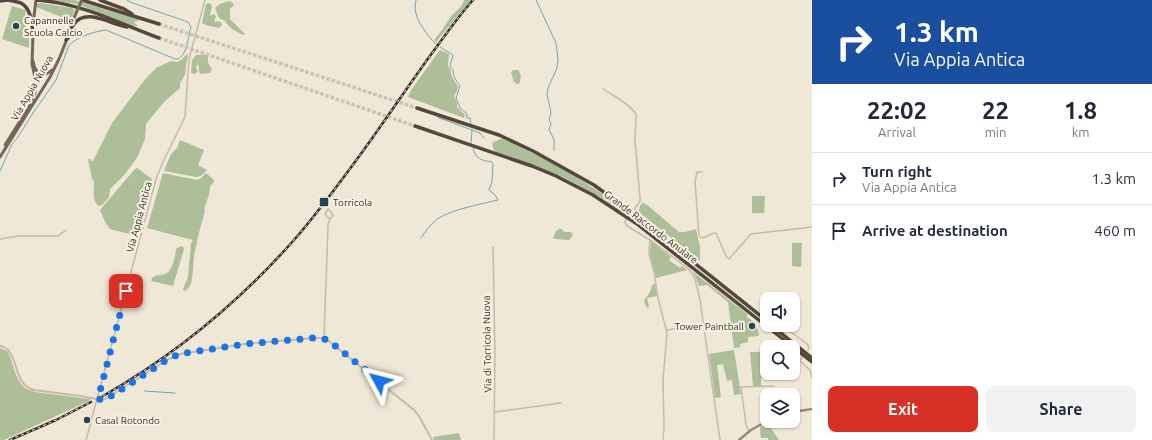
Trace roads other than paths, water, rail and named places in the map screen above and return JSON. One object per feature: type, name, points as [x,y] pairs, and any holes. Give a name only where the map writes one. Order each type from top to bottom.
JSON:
[{"type":"highway","points":[[0,1],[8,0],[21,3],[27,8],[30,14],[33,36]]},
{"type":"highway","points":[[82,0],[159,24]]},
{"type":"highway","points":[[100,0],[126,9],[132,15]]},
{"type":"highway","points":[[36,1],[59,3],[78,7],[159,38]]},
{"type":"highway","points":[[66,40],[76,22],[85,17],[94,17],[120,26],[130,26]]},
{"type":"highway","name":"Grande Raccordo Anulare","points":[[417,108],[499,135],[539,154],[594,185],[629,210],[760,316]]},
{"type":"highway","name":"Grande Raccordo Anulare","points":[[415,126],[532,166],[556,176],[593,195],[637,224],[785,340]]},
{"type":"highway","name":"Grande Raccordo Anulare","points":[[778,332],[787,340]]},
{"type":"highway","points":[[800,350],[812,356]]},
{"type":"highway","name":"Grande Raccordo Anulare","points":[[800,352],[812,362]]},
{"type":"main road","name":"Via Appia Nuova","points":[[0,157],[56,67],[82,0]]},
{"type":"main road","name":"Via Appia Nuova","points":[[0,153],[34,97],[36,85],[32,68],[32,58],[36,1]]},
{"type":"main road","points":[[32,58],[35,69],[41,74],[49,73],[56,67]]},
{"type":"main road","points":[[800,411],[812,409]]},
{"type":"main road","points":[[741,440],[744,435],[760,424]]},
{"type":"street","name":"Via Appia Antica","points":[[86,440],[156,179],[185,117],[190,59],[205,0]]},
{"type":"street","name":"Via Appia Nuova","points":[[64,46],[69,26],[77,11]]},
{"type":"street","points":[[603,89],[630,107],[636,115],[635,140],[640,201],[634,210]]},
{"type":"street","points":[[702,172],[697,172],[695,182],[700,236],[702,238],[716,233],[726,256],[729,259],[751,234],[812,227]]},
{"type":"street","points":[[324,338],[328,225],[333,215],[328,210],[325,214],[330,220]]},
{"type":"street","points":[[626,219],[626,224],[685,266],[693,274],[698,291],[704,325],[720,440]]},
{"type":"street","points":[[0,239],[19,236],[58,236],[66,230]]},
{"type":"street","points":[[650,240],[649,254],[654,272],[658,298],[667,330],[663,440]]},
{"type":"street","name":"Via di Torricola Nuova","points":[[493,247],[494,440]]},
{"type":"street","points":[[667,330],[704,325]]},
{"type":"street","points":[[791,332],[807,344],[809,347],[808,350]]},
{"type":"street","points":[[0,346],[9,352],[21,380],[27,388],[103,400],[165,361],[181,353],[274,341],[324,338],[414,410],[419,416],[432,440]]},
{"type":"street","points":[[802,357],[800,361],[810,371],[812,378]]},
{"type":"street","points":[[749,431],[746,425],[741,387],[774,386]]},
{"type":"street","points":[[495,412],[560,403]]},
{"type":"waterway","points":[[0,171],[12,144],[56,80],[69,45],[77,39],[91,33],[106,30],[175,59],[182,56],[185,52],[191,27],[188,22],[127,0]]},
{"type":"waterway","points":[[416,0],[415,8],[418,20],[428,36],[436,44]]},
{"type":"waterway","points":[[536,0],[556,43],[558,59],[557,68],[548,88],[547,94],[551,113],[549,120],[551,124],[549,130],[554,139],[554,150]]},
{"type":"waterway","points":[[440,47],[453,55],[450,66],[453,70],[454,77],[460,86],[456,98],[460,108],[467,114],[467,118],[470,118],[471,123]]},
{"type":"waterway","points":[[437,116],[480,133],[484,138]]},
{"type":"waterway","points":[[471,143],[472,130]]},
{"type":"waterway","points":[[421,238],[431,224],[440,217],[465,208],[498,200],[489,190],[492,182],[493,164],[492,162],[482,160],[477,157],[473,148]]},
{"type":"waterway","points":[[144,391],[175,393]]},
{"type":"tunnel","points":[[159,24],[417,108]]},
{"type":"tunnel","points":[[159,38],[415,126]]},
{"type":"railway","points":[[103,396],[130,380],[181,345],[228,306],[273,263],[294,240],[332,193],[427,60],[473,0]]},
{"type":"railway","points":[[10,440],[56,420],[91,402]]},
{"type":"place","name":"Capannelle Scuola Calcio","points":[[16,26]]},
{"type":"place","name":"Torricola","points":[[324,202]]},
{"type":"place","name":"Tower Paintball","points":[[752,326]]},
{"type":"place","name":"Casal Rotondo","points":[[87,420]]}]
